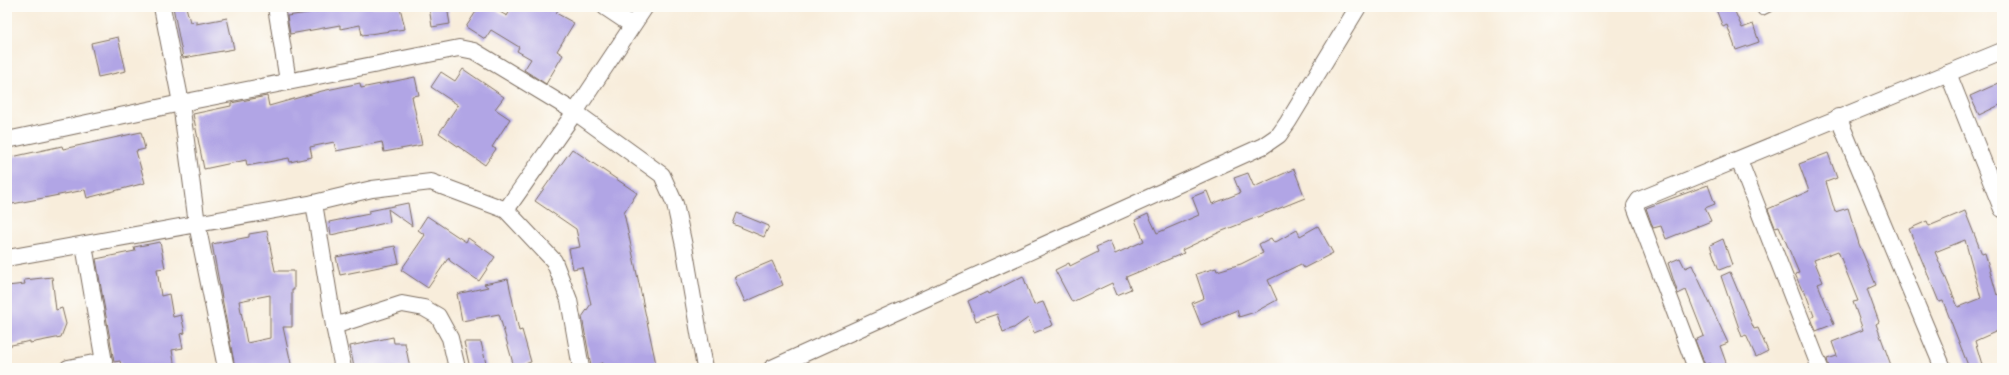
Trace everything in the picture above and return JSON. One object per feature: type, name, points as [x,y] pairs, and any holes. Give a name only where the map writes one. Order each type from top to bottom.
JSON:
[{"type":"street","points":[[162,7],[181,103],[197,224],[226,368]]},
{"type":"street","points":[[276,7],[288,81]]},
{"type":"street","points":[[605,7],[632,26]]},
{"type":"street","points":[[506,210],[575,112],[644,7]]},
{"type":"street","points":[[772,368],[1263,146],[1279,135],[1288,122],[1358,7]]},
{"type":"street","points":[[7,140],[288,81],[459,48],[474,51],[575,112],[651,165],[662,175],[675,204],[684,246],[705,368]]},
{"type":"street","points":[[1696,368],[1635,206],[1639,200],[1739,160],[1838,117],[2002,51]]},
{"type":"street","points":[[1948,73],[2002,209]]},
{"type":"street","points":[[1838,117],[1943,368]]},
{"type":"street","points":[[1739,160],[1820,368]]},
{"type":"street","points":[[7,258],[314,203],[372,189],[431,182],[506,210],[554,261],[569,300],[582,368]]},
{"type":"street","points":[[314,203],[334,326],[343,368]]},
{"type":"street","points":[[68,368],[104,364],[84,245]]},
{"type":"street","points":[[334,326],[402,304],[424,308],[438,316],[450,338],[457,368]]},
{"type":"lane","points":[[1760,7],[1762,11],[1770,7]]},
{"type":"building","points":[[173,7],[186,7],[190,22],[196,21],[196,24],[227,18],[234,49],[183,58]]},
{"type":"building","points":[[348,7],[400,7],[405,29],[362,35],[360,25],[340,29],[340,25],[290,34],[287,16]]},
{"type":"building","points":[[429,7],[447,7],[450,24],[432,27]]},
{"type":"building","points":[[479,7],[491,7],[507,16],[512,7],[560,7],[556,13],[574,23],[557,51],[563,55],[546,84],[524,70],[531,59],[517,51],[519,47],[491,30],[485,39],[466,27]]},
{"type":"building","points":[[1715,7],[1733,7],[1742,28],[1753,24],[1759,42],[1736,50],[1727,25],[1723,27]]},
{"type":"building","points":[[118,37],[126,71],[98,77],[91,43]]},
{"type":"building","points":[[463,69],[504,97],[495,109],[510,119],[492,147],[496,149],[485,165],[439,133],[458,105],[431,87],[441,72],[455,81]]},
{"type":"building","points":[[415,77],[419,95],[412,96],[422,145],[384,152],[382,142],[336,151],[334,142],[310,147],[312,157],[290,162],[289,158],[247,166],[246,160],[204,169],[193,114],[231,106],[231,103],[267,96],[269,106],[322,91],[360,83],[361,88]]},
{"type":"building","points":[[1999,83],[2002,91],[2002,104],[1979,115],[1970,96]]},
{"type":"building","points":[[141,132],[145,149],[136,151],[145,183],[87,198],[85,190],[7,205],[7,158],[62,146],[63,149]]},
{"type":"building","points":[[572,149],[637,193],[624,213],[656,364],[637,368],[605,368],[603,363],[591,366],[582,317],[591,304],[582,267],[573,269],[569,249],[580,247],[576,229],[535,201]]},
{"type":"building","points":[[1828,153],[1837,178],[1826,182],[1835,212],[1848,208],[1859,244],[1876,285],[1867,289],[1879,322],[1876,324],[1892,368],[1829,368],[1827,359],[1837,356],[1832,342],[1863,330],[1853,302],[1858,301],[1838,251],[1814,260],[1823,282],[1818,284],[1834,324],[1816,331],[1811,318],[1814,316],[1804,289],[1802,290],[1795,274],[1799,273],[1779,226],[1775,227],[1768,209],[1809,191],[1799,164]]},
{"type":"building","points":[[1294,169],[1305,198],[1220,232],[1182,250],[1184,253],[1126,277],[1131,289],[1117,295],[1112,283],[1072,302],[1055,270],[1069,263],[1070,266],[1098,252],[1096,247],[1110,241],[1115,254],[1144,241],[1135,220],[1148,214],[1157,233],[1199,215],[1192,197],[1207,191],[1212,204],[1240,193],[1234,178],[1248,173],[1254,187]]},
{"type":"building","points":[[1708,185],[1715,204],[1705,208],[1711,221],[1666,239],[1661,226],[1653,228],[1646,208]]},
{"type":"building","points":[[408,203],[412,226],[388,209],[390,222],[331,235],[329,222],[369,214],[369,211]]},
{"type":"building","points":[[1965,211],[1982,254],[1985,253],[1997,295],[2002,292],[2002,329],[1975,341],[1983,368],[1969,368],[1943,301],[1939,302],[1909,229],[1927,221],[1929,226]],"holes":[[[1965,240],[1981,298],[1958,307],[1935,252]]]},
{"type":"building","points":[[737,213],[769,226],[764,237],[733,224]]},
{"type":"building","points":[[427,216],[466,242],[468,238],[495,257],[479,281],[450,261],[449,257],[428,288],[401,270],[425,235],[418,230]]},
{"type":"building","points":[[1318,226],[1333,253],[1304,268],[1301,264],[1268,280],[1277,300],[1255,312],[1239,317],[1237,310],[1201,325],[1192,303],[1204,298],[1196,274],[1216,268],[1217,271],[1241,264],[1263,253],[1259,244],[1271,238],[1274,243],[1297,230],[1300,236]]},
{"type":"building","points":[[267,231],[275,271],[294,271],[294,290],[292,290],[292,327],[283,327],[292,368],[235,368],[212,244],[249,237],[249,234]],"holes":[[[270,295],[270,338],[247,343],[239,301]]]},
{"type":"building","points":[[1723,239],[1732,265],[1719,270],[1710,245]]},
{"type":"building","points":[[160,242],[165,268],[157,269],[161,296],[169,294],[173,317],[181,315],[185,333],[180,334],[183,348],[172,350],[175,368],[122,368],[120,361],[114,362],[96,259],[135,251],[134,247]]},
{"type":"building","points":[[395,246],[399,263],[340,275],[336,257]]},
{"type":"building","points":[[1680,258],[1685,268],[1692,265],[1728,343],[1720,346],[1728,368],[1712,368],[1710,363],[1705,365],[1695,340],[1704,336],[1686,290],[1678,294],[1668,263]]},
{"type":"building","points":[[772,261],[783,285],[745,302],[734,277]]},
{"type":"building","points":[[1730,272],[1754,329],[1758,328],[1768,351],[1756,357],[1746,335],[1742,337],[1721,276]]},
{"type":"building","points":[[1023,276],[1034,305],[1043,302],[1053,325],[1034,333],[1028,318],[1014,328],[1003,332],[997,314],[976,321],[968,301],[987,292],[988,294]]},
{"type":"building","points":[[52,277],[56,310],[62,308],[66,324],[61,337],[7,346],[7,286],[25,284],[24,280]]},
{"type":"building","points":[[508,279],[519,331],[522,330],[531,362],[514,367],[499,314],[462,321],[457,294],[488,287],[484,284]]},
{"type":"building","points":[[393,337],[394,343],[405,343],[410,368],[354,368],[350,346]]},
{"type":"building","points":[[464,342],[481,342],[487,368],[470,368]]}]
